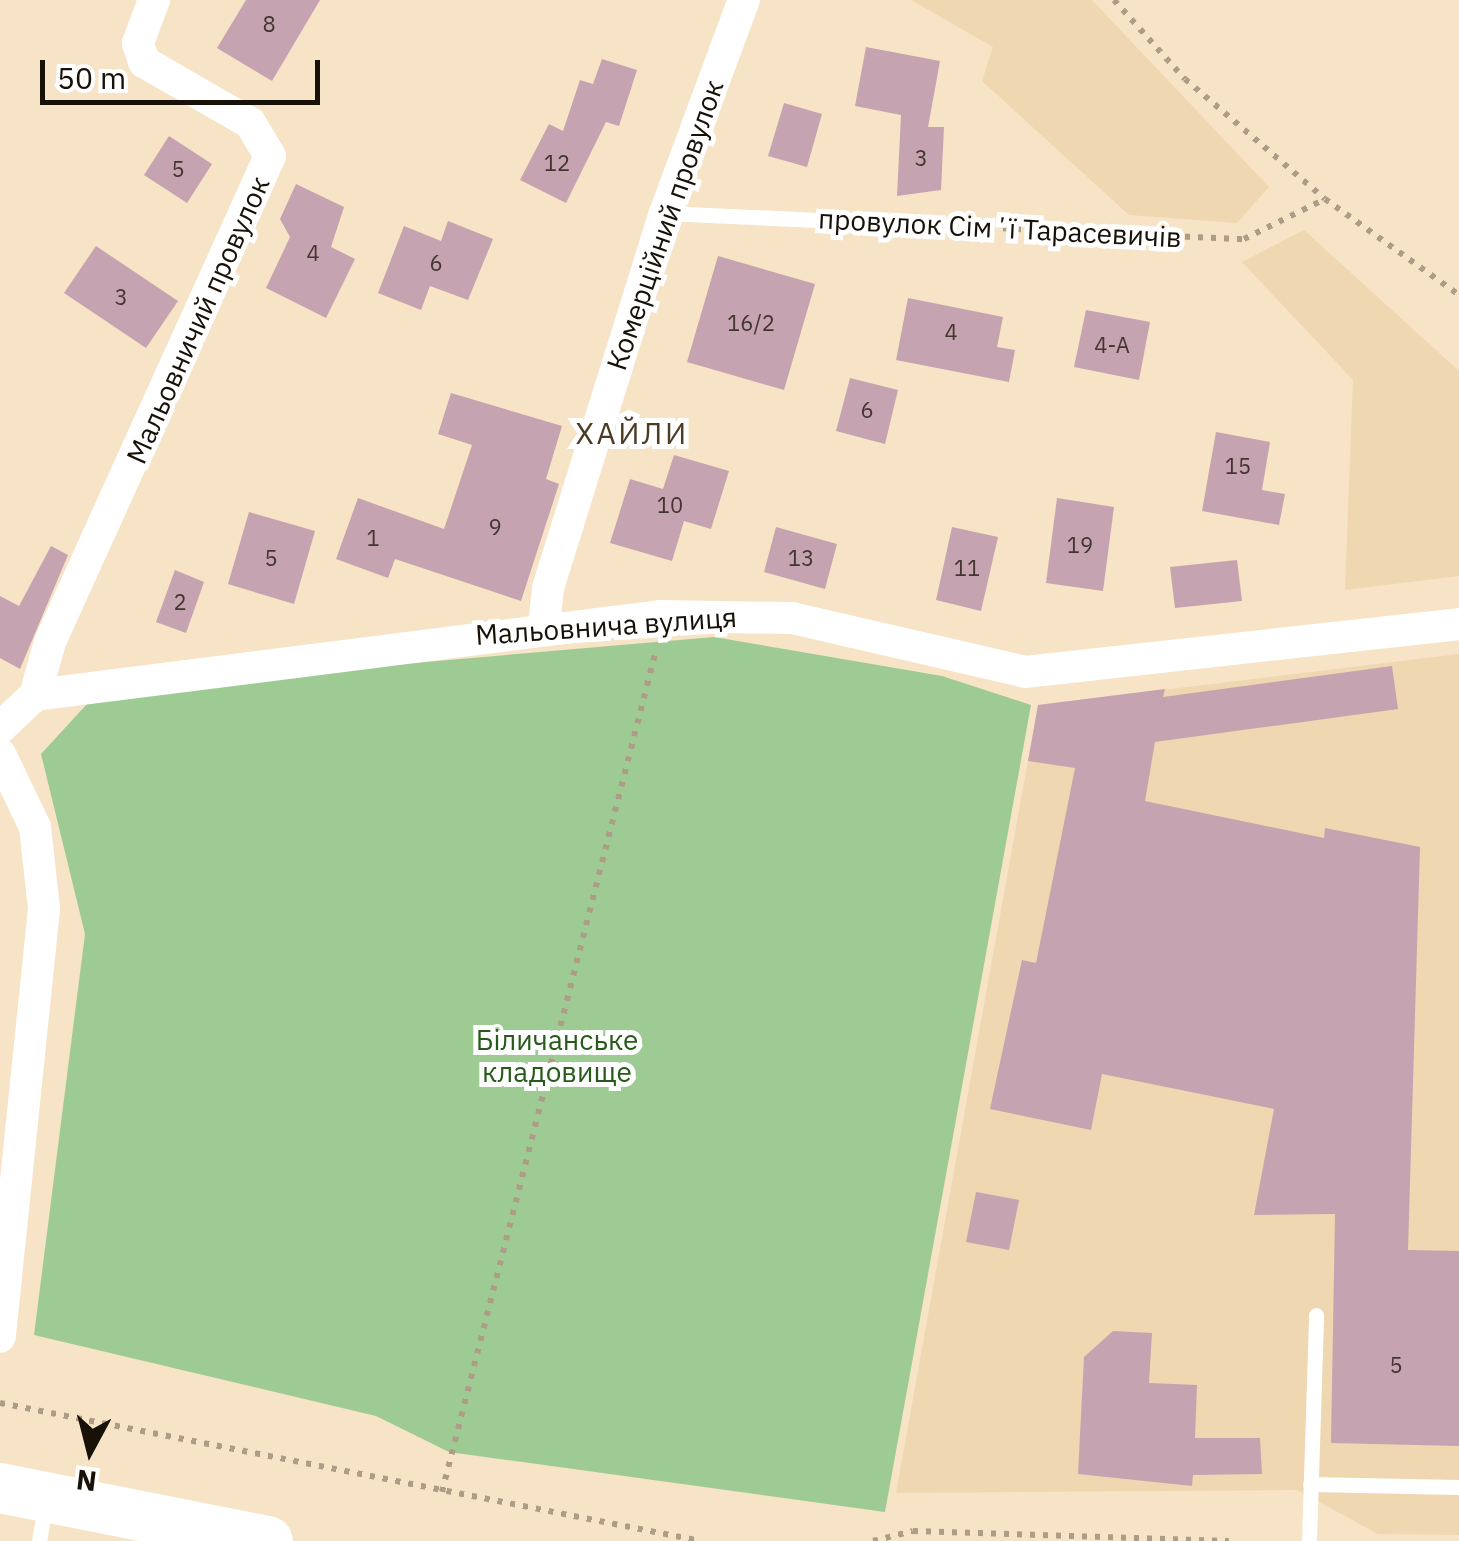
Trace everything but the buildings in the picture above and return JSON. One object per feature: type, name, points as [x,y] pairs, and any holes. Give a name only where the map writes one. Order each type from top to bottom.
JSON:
[{"type":"main road","points":[[29,1509],[268,1541]]},
{"type":"street","name":"Мальовничий провулок","points":[[35,694],[50,642],[270,156],[250,123],[144,62],[138,43],[154,0]]},
{"type":"street","name":"Комерційний провулок","points":[[544,626],[548,588],[665,213],[744,0]]},
{"type":"street","name":"Мальовнича вулиця","points":[[35,694],[544,626],[660,616],[792,618],[1025,672],[1459,624]]},
{"type":"street","points":[[0,728],[35,694]]},
{"type":"street","points":[[0,754],[34,826],[44,909],[0,1337]]},
{"type":"lane","name":"провулок Сімʼї Тарасевичів","points":[[665,213],[861,222]]},
{"type":"lane","points":[[1309,1541],[1316,1315]]},
{"type":"lane","points":[[1310,1484],[1459,1487]]},
{"type":"path","points":[[1114,0],[1184,79],[1325,198],[1459,295]]},
{"type":"path","name":"провулок Сімʼї Тарасевичів","points":[[861,222],[1244,239],[1325,198]]},
{"type":"path","points":[[442,1492],[660,616]]},
{"type":"path","points":[[0,1402],[172,1431],[442,1492],[701,1541]]},
{"type":"path","points":[[873,1541],[913,1531],[1229,1541]]},
{"type":"shaded area","points":[[911,0],[1092,0],[1269,187],[1237,223],[1129,215],[982,81],[993,47]]},
{"type":"shaded area","points":[[1304,230],[1459,371],[1459,576],[1345,590],[1353,380],[1242,262]]},
{"type":"shaded area","points":[[1459,654],[1459,1535],[1378,1534],[1297,1490],[896,1493],[1038,705]]},
{"type":"green space","name":"Біличанське кладовище","points":[[714,637],[942,676],[1031,705],[885,1512],[449,1452],[376,1416],[34,1335],[85,934],[41,754],[87,704],[321,671]]},
{"type":"district","name":"ХАЙЛИ","points":[[632,433]]}]
